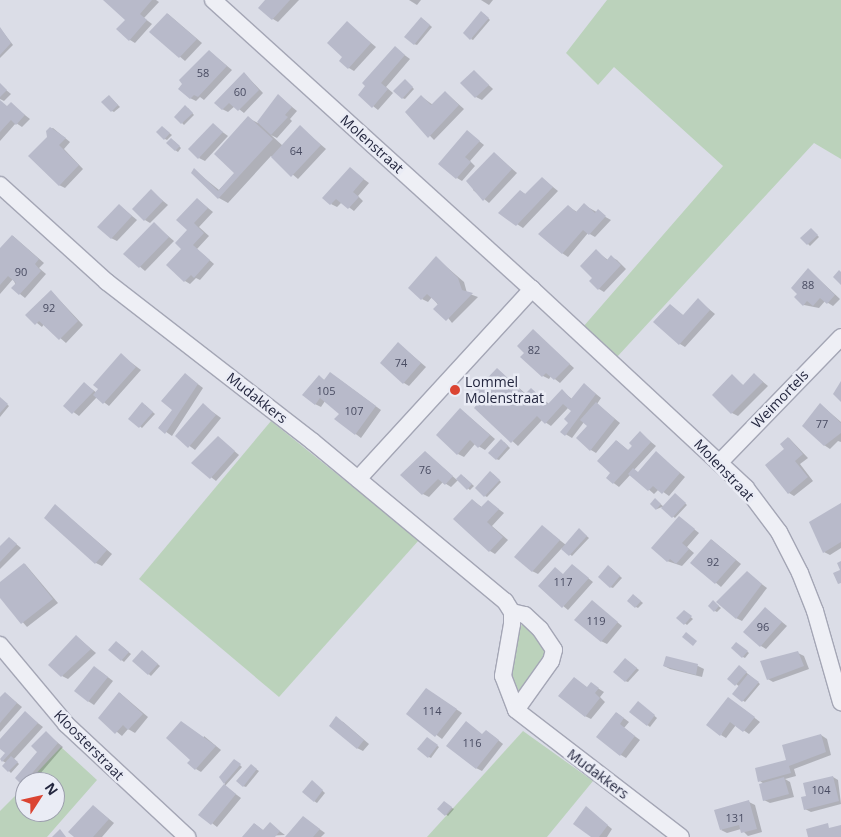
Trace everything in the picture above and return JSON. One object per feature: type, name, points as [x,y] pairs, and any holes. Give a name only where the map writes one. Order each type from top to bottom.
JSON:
[{"type":"street","name":"Molenstraat","points":[[212,0],[720,462],[779,532],[800,573],[815,611],[841,702]]},
{"type":"street","name":"Mudakkers","points":[[0,185],[107,282],[358,479],[493,590],[512,612],[524,615],[540,629],[554,650],[551,660],[516,710],[680,837]]},
{"type":"street","points":[[358,479],[532,289]]},
{"type":"street","name":"Weimortels","points":[[720,462],[841,336]]},
{"type":"street","points":[[512,612],[503,676],[516,710]]},
{"type":"street","name":"Kloosterstraat","points":[[0,645],[66,724],[188,837]]},
{"type":"green space","points":[[607,0],[841,0],[841,159],[814,143],[617,357],[583,327],[723,166],[614,67],[598,85],[566,53]]},
{"type":"green space","points":[[271,421],[419,540],[279,697],[139,579]]},
{"type":"green space","points":[[524,624],[543,642],[545,655],[520,693],[514,694],[511,672],[518,627]]},
{"type":"green space","points":[[523,731],[593,781],[547,837],[427,837]]},
{"type":"green space","points":[[61,747],[97,780],[65,816],[65,772],[37,772]]},
{"type":"green space","points":[[15,796],[15,822],[60,822],[47,837],[0,837],[0,811]]},
{"type":"building","points":[[103,0],[152,0],[140,14],[147,20],[129,41],[116,29],[125,20]]},
{"type":"building","points":[[265,0],[290,0],[272,20],[258,8]]},
{"type":"building","points":[[481,11],[489,18],[470,40],[463,33]]},
{"type":"building","points":[[167,13],[197,39],[179,58],[149,32]]},
{"type":"building","points":[[421,17],[430,25],[414,45],[404,37]]},
{"type":"building","points":[[347,21],[371,43],[348,69],[339,61],[342,57],[327,43]]},
{"type":"building","points":[[0,27],[11,43],[0,55]]},
{"type":"building","points":[[395,46],[405,55],[381,83],[388,89],[372,108],[358,95],[365,86],[362,83]]},
{"type":"building","points":[[209,50],[227,66],[198,97],[194,95],[190,99],[178,89],[182,84],[179,80]]},
{"type":"building","points":[[474,70],[489,85],[475,98],[460,83]]},
{"type":"building","points":[[244,72],[259,90],[238,111],[229,103],[222,110],[214,103]]},
{"type":"building","points":[[405,79],[413,87],[402,99],[393,91]]},
{"type":"building","points":[[0,83],[7,90],[0,97]]},
{"type":"building","points":[[445,91],[459,105],[428,138],[405,112],[421,95],[431,105]]},
{"type":"building","points":[[278,94],[292,107],[285,115],[288,117],[271,135],[257,122]]},
{"type":"building","points":[[109,95],[118,105],[111,112],[101,102]]},
{"type":"building","points":[[0,100],[7,106],[11,102],[25,115],[16,125],[11,120],[0,132]]},
{"type":"building","points":[[185,105],[193,113],[181,124],[174,117]]},
{"type":"building","points":[[248,116],[273,139],[218,199],[191,173],[194,168],[218,191],[234,173],[214,154]]},
{"type":"building","points":[[213,123],[223,132],[198,159],[188,149]]},
{"type":"building","points":[[300,125],[321,145],[291,177],[271,157]]},
{"type":"building","points":[[162,126],[170,133],[164,140],[156,132]]},
{"type":"building","points":[[50,127],[66,138],[59,145],[79,165],[59,186],[28,156],[47,137],[46,131]]},
{"type":"building","points":[[467,130],[480,141],[465,157],[471,162],[456,179],[438,164]]},
{"type":"building","points":[[171,138],[180,146],[175,151],[166,143]]},
{"type":"building","points":[[494,152],[512,169],[483,201],[466,181]]},
{"type":"building","points":[[350,167],[364,179],[353,192],[359,197],[348,209],[336,199],[330,205],[322,198]]},
{"type":"building","points":[[542,177],[553,187],[516,226],[498,213],[520,190],[525,194]]},
{"type":"building","points":[[151,189],[163,201],[144,221],[132,209]]},
{"type":"building","points":[[197,198],[208,208],[194,223],[204,233],[193,245],[210,260],[194,278],[191,275],[184,282],[166,265],[181,249],[175,243],[187,230],[176,220]]},
{"type":"building","points":[[584,203],[595,213],[598,209],[606,216],[589,235],[583,230],[562,254],[538,234],[568,205],[576,212]]},
{"type":"building","points":[[119,204],[132,216],[111,239],[97,227]]},
{"type":"building","points":[[154,222],[169,237],[139,268],[123,254]]},
{"type":"building","points":[[811,228],[818,235],[807,245],[800,238]]},
{"type":"building","points":[[12,235],[39,259],[35,264],[41,271],[19,295],[11,288],[16,283],[8,276],[0,285],[0,248]]},
{"type":"building","points":[[596,249],[607,260],[611,255],[621,265],[598,290],[589,281],[592,278],[580,266]]},
{"type":"building","points":[[436,256],[458,278],[462,290],[473,293],[446,321],[433,309],[438,304],[427,294],[421,300],[408,288]]},
{"type":"building","points":[[808,268],[835,295],[827,304],[820,298],[813,306],[807,301],[803,306],[794,297],[797,294],[791,288]]},
{"type":"building","points":[[839,270],[841,272],[841,285],[833,277]]},
{"type":"building","points":[[51,290],[78,321],[59,340],[39,321],[35,325],[25,315]]},
{"type":"building","points":[[698,298],[710,310],[679,345],[653,322],[670,304],[683,315]]},
{"type":"building","points":[[533,329],[570,364],[554,380],[546,373],[542,377],[520,357],[524,353],[517,346]]},
{"type":"building","points":[[398,342],[421,363],[403,384],[380,363]]},
{"type":"building","points":[[121,353],[136,367],[103,404],[93,395],[98,389],[93,385]]},
{"type":"building","points":[[497,368],[525,394],[531,388],[548,404],[562,389],[571,399],[584,383],[596,394],[565,436],[560,432],[568,423],[564,419],[571,411],[563,404],[545,424],[537,416],[511,443],[474,408],[479,402],[471,395]]},
{"type":"building","points":[[330,372],[376,406],[355,435],[334,419],[339,414],[320,398],[315,405],[302,395],[319,375],[324,380]]},
{"type":"building","points":[[185,373],[198,384],[165,434],[158,428],[172,410],[161,401]]},
{"type":"building","points":[[754,373],[763,382],[731,414],[712,395],[732,374],[743,385]]},
{"type":"building","points":[[841,381],[841,402],[833,394]]},
{"type":"building","points":[[84,382],[94,391],[72,414],[63,406]]},
{"type":"building","points":[[0,397],[8,404],[0,413]]},
{"type":"building","points":[[142,402],[153,412],[139,428],[128,419]]},
{"type":"building","points":[[596,402],[615,419],[590,451],[576,438],[587,426],[580,420]]},
{"type":"building","points":[[203,403],[216,415],[188,448],[175,436]]},
{"type":"building","points":[[820,403],[841,423],[841,433],[824,446],[802,426]]},
{"type":"building","points":[[460,408],[490,435],[478,448],[470,440],[457,455],[436,435]]},
{"type":"building","points":[[640,431],[651,442],[613,484],[606,478],[610,473],[597,461],[616,440],[628,450],[632,446],[629,443]]},
{"type":"building","points":[[218,436],[235,451],[210,479],[191,463]]},
{"type":"building","points":[[788,437],[803,454],[795,461],[808,477],[788,494],[765,465],[784,449],[780,444]]},
{"type":"building","points":[[501,439],[508,446],[496,460],[488,453]]},
{"type":"building","points":[[425,451],[453,476],[445,485],[438,479],[422,495],[400,475]]},
{"type":"building","points":[[656,451],[680,473],[662,494],[653,486],[648,491],[628,474],[633,468],[638,472]]},
{"type":"building","points":[[490,471],[500,480],[484,497],[475,488]]},
{"type":"building","points":[[461,474],[472,484],[467,490],[456,479]]},
{"type":"building","points":[[675,493],[686,503],[672,518],[661,508]]},
{"type":"building","points":[[655,498],[661,504],[656,510],[650,504]]},
{"type":"building","points":[[472,499],[481,507],[488,500],[499,509],[487,522],[503,537],[489,552],[453,519]]},
{"type":"building","points":[[841,503],[841,542],[823,553],[809,522]]},
{"type":"building","points":[[55,504],[107,550],[95,564],[44,518]]},
{"type":"building","points":[[679,516],[695,529],[682,543],[689,549],[676,564],[670,559],[667,562],[651,548]]},
{"type":"building","points":[[542,525],[560,540],[532,572],[514,557]]},
{"type":"building","points":[[579,528],[587,536],[569,556],[561,549]]},
{"type":"building","points":[[9,537],[17,544],[0,562],[0,546]]},
{"type":"building","points":[[711,539],[736,560],[715,584],[690,563]]},
{"type":"building","points":[[841,561],[841,583],[838,584],[833,573],[840,570],[837,563]]},
{"type":"building","points":[[24,563],[53,599],[21,624],[0,598],[0,582]]},
{"type":"building","points":[[572,564],[589,578],[562,608],[538,586],[555,567],[563,574]]},
{"type":"building","points":[[608,565],[620,576],[610,588],[598,577]]},
{"type":"building","points":[[747,571],[762,584],[736,619],[716,602]]},
{"type":"building","points":[[633,594],[641,601],[635,608],[627,601]]},
{"type":"building","points":[[592,600],[618,622],[601,642],[574,620]]},
{"type":"building","points":[[713,600],[719,606],[714,612],[708,606]]},
{"type":"building","points":[[765,607],[782,622],[760,647],[743,632]]},
{"type":"building","points":[[684,610],[692,616],[684,625],[676,618]]},
{"type":"building","points":[[686,632],[697,641],[693,646],[682,637]]},
{"type":"building","points":[[76,635],[91,649],[61,677],[48,665]]},
{"type":"building","points":[[116,641],[129,652],[121,661],[108,650]]},
{"type":"building","points":[[736,642],[748,651],[742,658],[731,648]]},
{"type":"building","points":[[142,650],[158,664],[148,675],[132,661]]},
{"type":"building","points":[[798,651],[804,666],[767,680],[760,661]]},
{"type":"building","points":[[666,656],[698,664],[696,675],[663,666]]},
{"type":"building","points":[[625,658],[637,668],[625,682],[613,672]]},
{"type":"building","points":[[739,665],[747,672],[735,686],[727,679]]},
{"type":"building","points":[[94,666],[108,677],[88,702],[74,691]]},
{"type":"building","points":[[748,674],[759,682],[742,702],[732,694]]},
{"type":"building","points":[[574,677],[587,687],[591,682],[599,688],[595,693],[600,698],[585,717],[558,696]]},
{"type":"building","points":[[426,688],[457,709],[435,737],[406,714]]},
{"type":"building","points":[[5,692],[17,703],[0,723],[0,697]]},
{"type":"building","points":[[119,692],[143,714],[128,730],[123,725],[115,734],[98,718]]},
{"type":"building","points":[[728,697],[755,717],[743,732],[730,722],[720,736],[706,725]]},
{"type":"building","points":[[638,701],[655,715],[647,726],[629,712]]},
{"type":"building","points":[[25,711],[38,723],[2,762],[0,759],[5,753],[0,749],[0,739]]},
{"type":"building","points":[[616,712],[624,718],[620,724],[635,736],[620,756],[596,737]]},
{"type":"building","points":[[336,716],[364,740],[357,749],[329,726]]},
{"type":"building","points":[[181,721],[216,746],[195,770],[187,763],[190,760],[166,738]]},
{"type":"building","points":[[466,721],[482,734],[486,730],[499,740],[476,769],[446,746]]},
{"type":"building","points":[[46,731],[58,743],[33,772],[20,772],[37,752],[31,746]]},
{"type":"building","points":[[821,734],[826,752],[789,766],[791,773],[758,782],[755,768],[786,760],[782,745]]},
{"type":"building","points":[[427,737],[438,745],[428,758],[417,749]]},
{"type":"building","points":[[11,756],[18,762],[8,772],[2,766]]},
{"type":"building","points":[[234,759],[241,764],[224,784],[219,777]]},
{"type":"building","points":[[251,764],[257,769],[243,787],[236,781]]},
{"type":"building","points":[[833,776],[839,801],[804,810],[801,797],[806,796],[803,783]]},
{"type":"building","points":[[784,777],[789,794],[763,801],[759,784]]},
{"type":"building","points":[[312,780],[323,790],[314,802],[302,792]]},
{"type":"building","points":[[224,784],[236,794],[211,825],[198,815]]},
{"type":"building","points":[[749,800],[757,829],[741,833],[739,825],[720,830],[714,810]]},
{"type":"building","points":[[444,801],[452,807],[445,816],[437,809]]},
{"type":"building","points":[[93,805],[109,819],[93,837],[74,837],[68,832]]},
{"type":"building","points":[[586,806],[608,825],[599,837],[591,837],[573,824]]},
{"type":"building","points":[[303,816],[320,829],[313,837],[285,837]]},
{"type":"building","points":[[270,822],[280,831],[275,837],[242,837],[254,823],[263,830]]},
{"type":"building","points":[[828,823],[829,828],[841,825],[841,837],[808,837],[806,829]]},
{"type":"building","points":[[60,829],[66,837],[52,837]]},
{"type":"place","name":"Lommel Molenstraat","points":[[455,390]]}]
